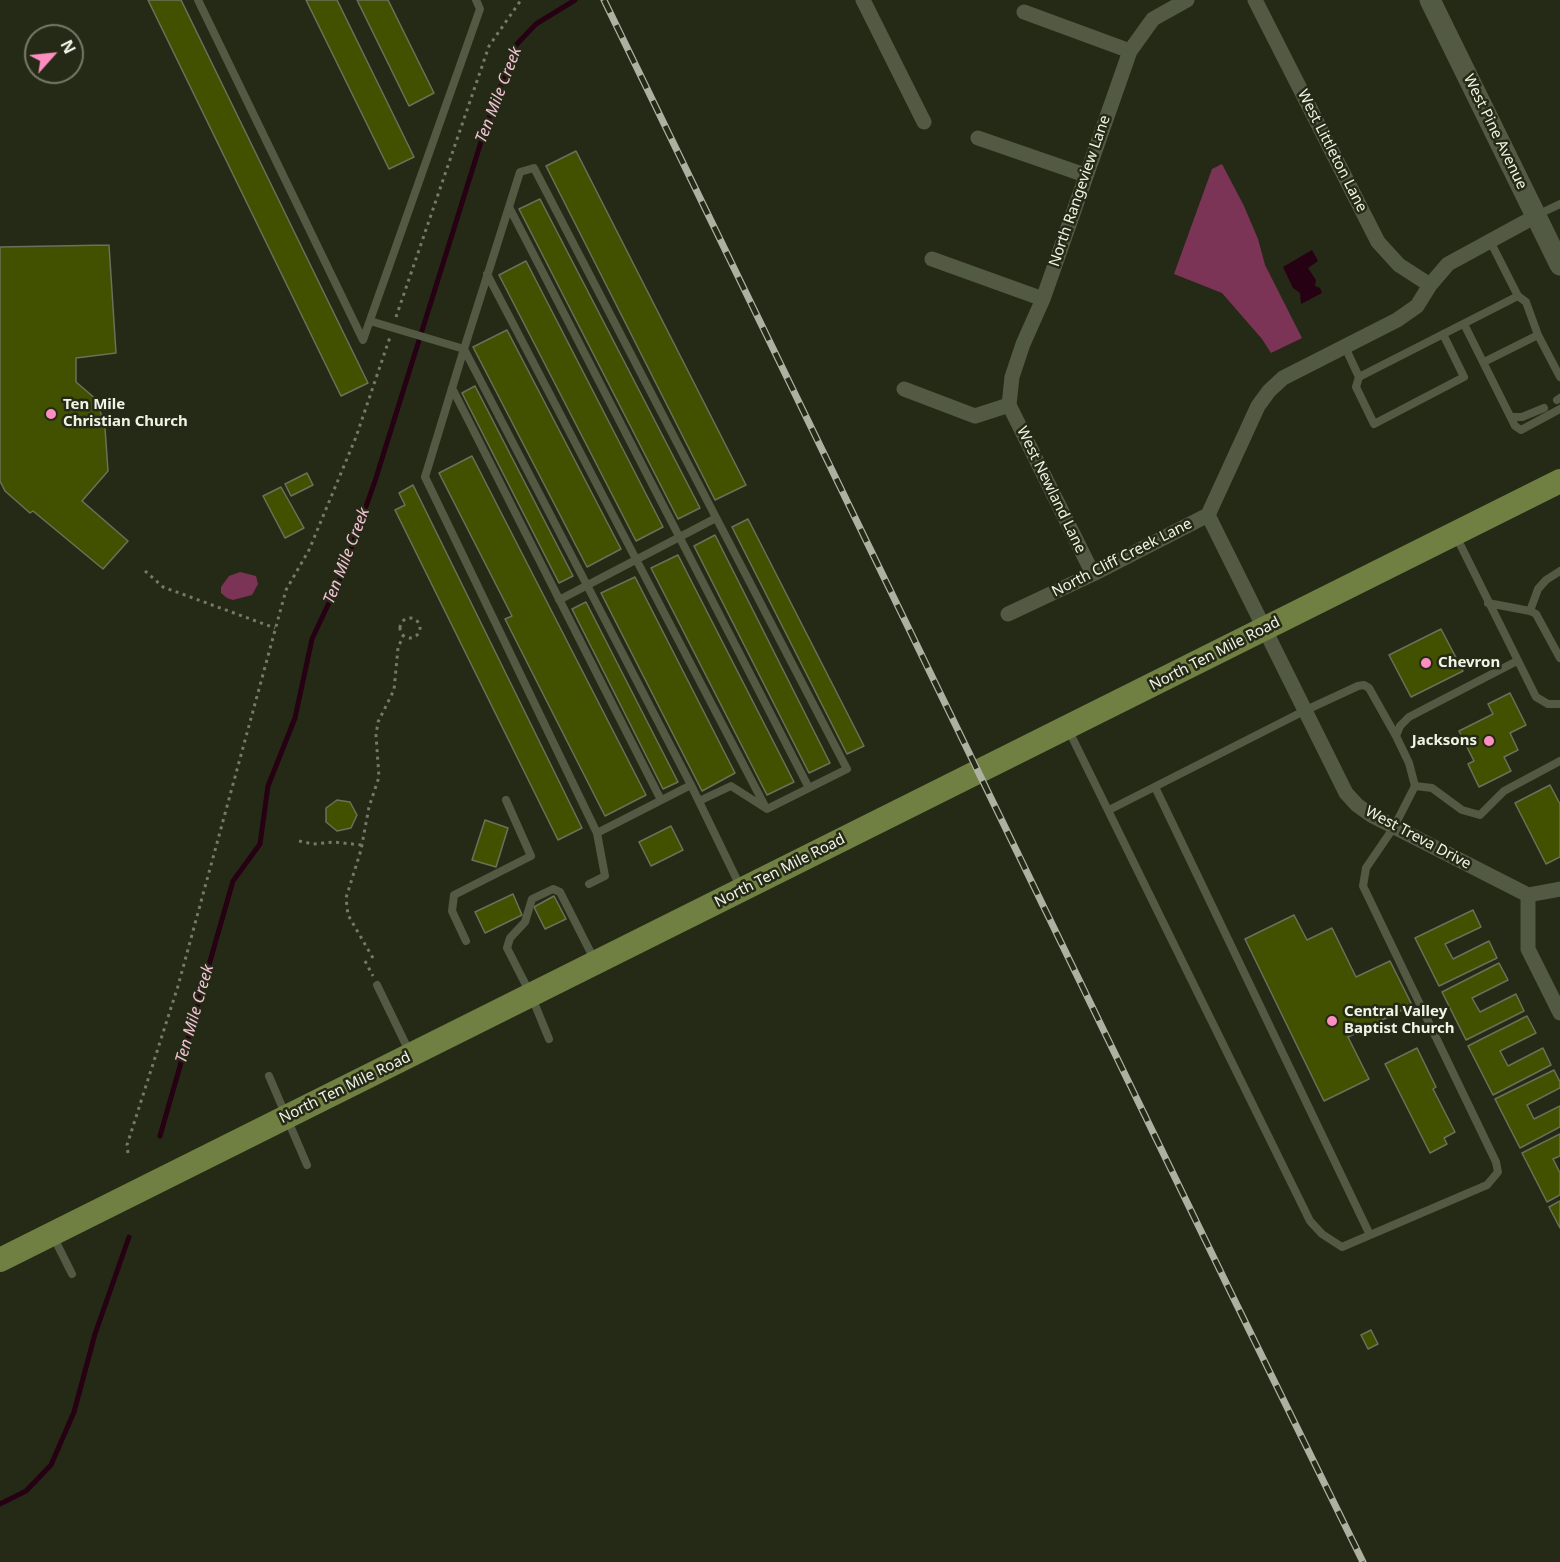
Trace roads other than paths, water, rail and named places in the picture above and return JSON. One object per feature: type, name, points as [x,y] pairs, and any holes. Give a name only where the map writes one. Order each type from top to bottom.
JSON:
[{"type":"main road","name":"North Ten Mile Road","points":[[0,1260],[1560,481]]},
{"type":"street","points":[[863,0],[924,122]]},
{"type":"street","name":"North Rangeview Lane","points":[[1009,405],[1012,377],[1023,344],[1043,299],[1130,51],[1153,19],[1187,0]]},
{"type":"street","name":"West Littleton Lane","points":[[1256,0],[1378,242],[1399,265],[1430,285]]},
{"type":"street","name":"West Pine Avenue","points":[[1430,0],[1560,265]]},
{"type":"street","points":[[1024,12],[1130,51]]},
{"type":"street","points":[[978,138],[1085,175]]},
{"type":"street","name":"North Cliff Creek Lane","points":[[1008,614],[1093,574],[1208,515],[1258,406],[1283,378],[1397,320],[1417,306],[1430,285],[1448,264],[1536,216]]},
{"type":"street","points":[[933,259],[1043,299]]},
{"type":"street","points":[[904,389],[975,416],[1009,405]]},
{"type":"street","name":"West Newland Lane","points":[[1009,405],[1093,574]]},
{"type":"street","name":"West Treva Drive","points":[[1208,515],[1346,793],[1371,815],[1528,895]]},
{"type":"street","points":[[1560,889],[1528,895],[1528,950],[1560,1013]]},
{"type":"lane","points":[[198,0],[363,340],[480,9],[476,0]]},
{"type":"lane","points":[[589,884],[605,876],[597,833],[425,477],[520,172],[534,168],[847,770],[767,809]]},
{"type":"lane","points":[[1536,216],[1560,204]]},
{"type":"lane","points":[[509,207],[809,788]]},
{"type":"lane","points":[[1490,241],[1518,296],[1526,302],[1538,335],[1560,377]]},
{"type":"lane","points":[[487,274],[767,809]]},
{"type":"lane","points":[[1359,377],[1518,296]]},
{"type":"lane","points":[[370,321],[464,349],[691,785],[742,890]]},
{"type":"lane","points":[[1464,324],[1515,426],[1521,430],[1560,410]]},
{"type":"lane","points":[[1345,347],[1359,377],[1356,387],[1374,424],[1464,377],[1443,334]]},
{"type":"lane","points":[[1484,362],[1538,335]]},
{"type":"lane","points":[[452,388],[661,800]]},
{"type":"lane","points":[[1511,417],[1522,417],[1544,408]]},
{"type":"lane","points":[[559,600],[716,518]]},
{"type":"lane","points":[[1455,534],[1536,697],[1548,704],[1560,705]]},
{"type":"lane","points":[[1530,611],[1538,589],[1546,580],[1560,571]]},
{"type":"lane","points":[[1488,603],[1530,611],[1540,620],[1560,658]]},
{"type":"lane","points":[[1396,736],[1400,726],[1409,717],[1517,661]]},
{"type":"lane","points":[[1067,728],[1310,1221],[1322,1234],[1342,1247],[1488,1185],[1498,1172],[1496,1162],[1363,886],[1366,868],[1394,827],[1415,786],[1409,763],[1370,688],[1364,685],[1358,686],[1304,711],[1109,810]]},
{"type":"lane","points":[[1415,786],[1432,788],[1462,810],[1480,815],[1504,791],[1560,761]]},
{"type":"lane","points":[[597,833],[691,785]]},
{"type":"lane","points":[[699,801],[731,786],[767,809]]},
{"type":"lane","points":[[1155,787],[1370,1235]]},
{"type":"lane","points":[[466,940],[452,911],[454,895],[531,856],[506,800]]},
{"type":"lane","points":[[549,1039],[531,995],[507,948],[510,938],[525,922],[532,899],[553,889],[560,892],[596,963]]},
{"type":"lane","points":[[377,985],[411,1056]]},
{"type":"lane","points":[[269,1076],[307,1165]]},
{"type":"lane","points":[[52,1234],[72,1274]]},
{"type":"waterway","name":"Ten Mile Creek","points":[[160,1136],[233,881],[260,844],[268,786],[295,718],[312,639],[341,577],[375,481],[486,126],[516,45],[536,24],[575,0]]},
{"type":"waterway","name":"Ten Mile Creek","points":[[0,1504],[26,1491],[51,1465],[74,1412],[95,1334],[129,1237]]},
{"type":"railway","points":[[604,0],[1363,1562]]},
{"type":"place","name":"Ten Mile Christian Church","points":[[51,414]]},
{"type":"place","name":"Chevron","points":[[1426,663]]},
{"type":"place","name":"Jacksons","points":[[1489,741]]},
{"type":"place","name":"Central Valley Baptist Church","points":[[1332,1021]]}]
